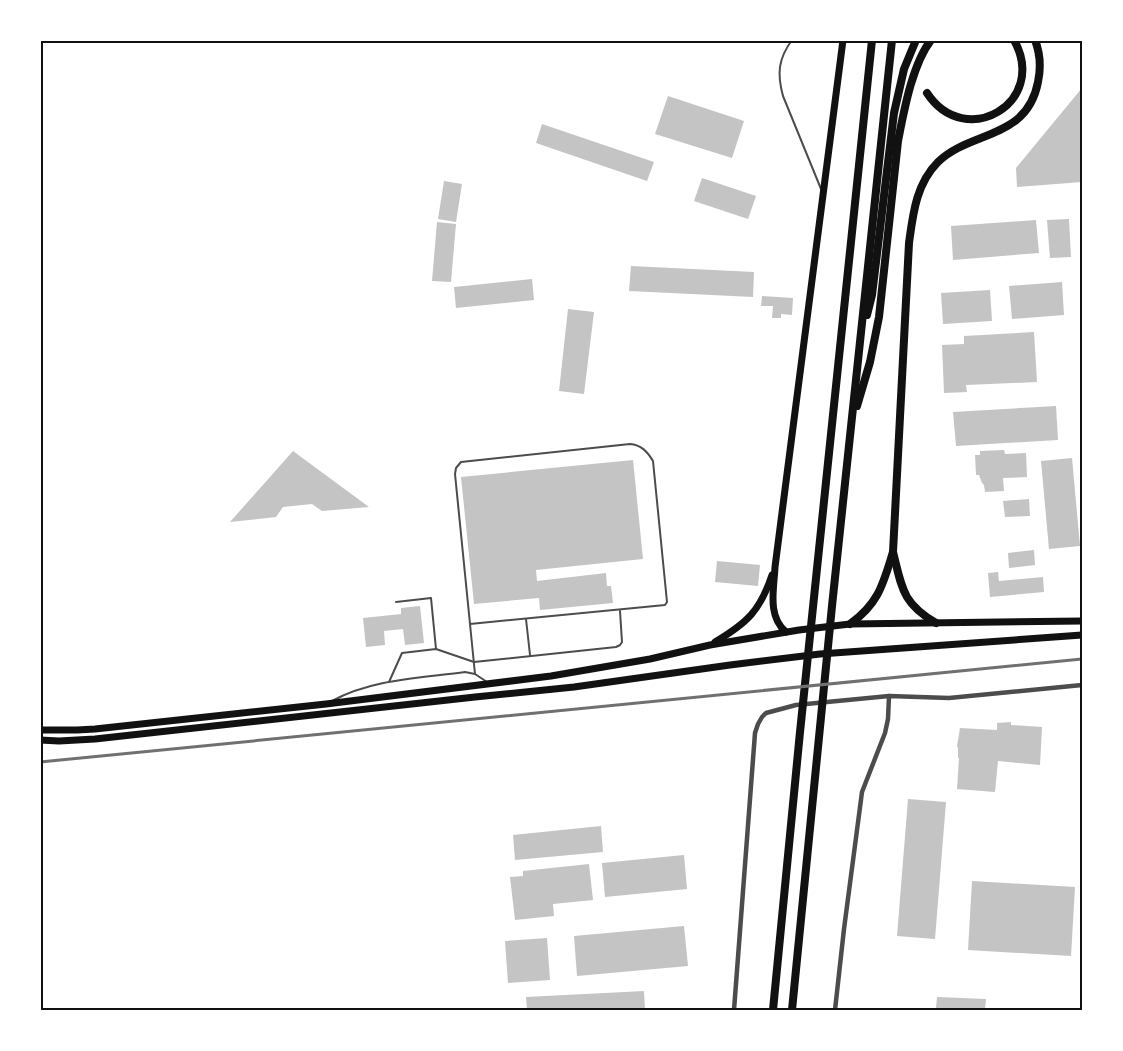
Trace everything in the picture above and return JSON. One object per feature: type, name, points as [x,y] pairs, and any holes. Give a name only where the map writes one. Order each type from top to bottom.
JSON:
[{"type":"highway","points":[[773,1011],[872,40]]},
{"type":"highway","points":[[792,1011],[892,40]]},
{"type":"highway","points":[[860,345],[872,295],[894,113],[904,69],[916,40]]},
{"type":"highway","points":[[851,426],[870,362],[877,328],[903,114],[915,74],[931,40]]},
{"type":"highway","points":[[927,93],[937,105],[953,116],[973,119],[999,112],[1013,99],[1023,74],[1021,58],[1014,40]]},
{"type":"highway","points":[[850,624],[870,608],[877,597],[892,552],[909,243],[915,202],[924,180],[938,162],[962,146],[999,131],[1024,113],[1037,90],[1040,75],[1035,40]]},
{"type":"highway","points":[[892,552],[900,580],[910,602],[923,615],[936,623]]},
{"type":"main road","points":[[786,632],[776,621],[774,611],[775,567],[843,40]]},
{"type":"main road","points":[[710,645],[748,620],[760,605],[775,567]]},
{"type":"main road","points":[[40,730],[94,729],[326,704],[551,676],[650,659],[710,645],[850,624],[1083,621]]},
{"type":"main road","points":[[40,740],[95,739],[553,689],[820,654],[1083,635]]},
{"type":"street","points":[[734,1011],[755,733],[766,713],[796,705],[889,696],[949,698],[1083,685]]},
{"type":"street","points":[[835,1011],[843,928],[862,792],[885,733],[889,696]]},
{"type":"lane","points":[[792,40],[782,57],[779,82],[823,196]]},
{"type":"lane","points":[[470,624],[665,605],[667,602],[653,461],[644,449],[630,444],[461,462],[458,465],[455,474],[470,624],[474,662],[475,674]]},
{"type":"lane","points":[[396,602],[431,598],[436,649]]},
{"type":"lane","points":[[389,682],[402,653],[436,649],[474,662],[616,647],[622,642],[620,610]]},
{"type":"lane","points":[[526,619],[530,655]]},
{"type":"lane","points":[[326,704],[358,689],[389,682],[465,672],[475,674],[489,684]]},
{"type":"building","points":[[1082,88],[1082,182],[1017,187],[1016,168]]},
{"type":"building","points":[[668,96],[744,121],[732,158],[655,134]]},
{"type":"building","points":[[542,124],[654,162],[647,181],[536,143]]},
{"type":"building","points":[[702,178],[756,196],[748,219],[694,201]]},
{"type":"building","points":[[444,181],[462,184],[456,222],[438,219]]},
{"type":"building","points":[[1069,219],[1071,257],[1050,258],[1047,220]]},
{"type":"building","points":[[1036,220],[1039,253],[953,260],[951,226]]},
{"type":"building","points":[[437,222],[456,224],[451,282],[432,281]]},
{"type":"building","points":[[631,266],[754,272],[753,297],[629,291]]},
{"type":"building","points":[[532,279],[534,300],[456,308],[454,287]]},
{"type":"building","points":[[1062,282],[1064,315],[1012,319],[1009,286]]},
{"type":"building","points":[[990,290],[992,321],[943,324],[941,293]]},
{"type":"building","points":[[762,296],[793,298],[792,315],[781,314],[781,318],[772,318],[773,306],[761,306]]},
{"type":"building","points":[[568,309],[594,312],[584,394],[559,391]]},
{"type":"building","points":[[1034,332],[1037,382],[966,385],[967,392],[944,393],[942,345],[964,344],[964,336]]},
{"type":"building","points":[[1056,406],[1058,440],[956,446],[953,412]]},
{"type":"building","points":[[1004,450],[1005,454],[1026,453],[1027,477],[1003,478],[1004,491],[985,492],[979,475],[976,475],[975,455],[980,455],[980,451]]},
{"type":"building","points":[[293,451],[369,507],[322,511],[312,504],[283,507],[276,517],[230,522]]},
{"type":"building","points":[[1072,458],[1080,546],[1049,549],[1041,461]]},
{"type":"building","points":[[633,460],[643,559],[536,570],[537,581],[606,573],[607,586],[611,586],[613,603],[540,610],[539,598],[474,604],[461,477]]},
{"type":"building","points":[[1029,499],[1030,516],[1005,517],[1003,501]]},
{"type":"building","points":[[1034,550],[1035,565],[1009,568],[1008,553]]},
{"type":"building","points":[[717,561],[760,565],[758,586],[715,582]]},
{"type":"building","points":[[998,572],[999,581],[1043,577],[1044,592],[990,597],[988,573]]},
{"type":"building","points":[[420,606],[424,643],[405,645],[403,629],[384,631],[385,645],[366,647],[363,618],[401,614],[401,608]]},
{"type":"building","points":[[1011,722],[1011,725],[1042,727],[1040,765],[998,761],[995,792],[957,789],[959,758],[957,746],[960,728],[997,730],[997,723]]},
{"type":"building","points":[[908,799],[946,802],[935,939],[897,936]]},
{"type":"building","points":[[601,826],[603,852],[515,860],[513,835]]},
{"type":"building","points":[[684,855],[687,889],[605,897],[602,863]]},
{"type":"building","points":[[589,864],[593,900],[553,904],[554,916],[515,920],[510,877],[523,876],[523,871]]},
{"type":"building","points":[[972,881],[1075,887],[1071,956],[968,950]]},
{"type":"building","points":[[684,926],[688,966],[577,976],[574,936]]},
{"type":"building","points":[[547,938],[550,980],[508,983],[505,941]]},
{"type":"building","points":[[644,991],[645,1010],[527,1010],[526,997]]},
{"type":"building","points":[[937,997],[986,999],[985,1010],[936,1008]]},
{"type":"railway","points":[[40,762],[1082,659]]}]
